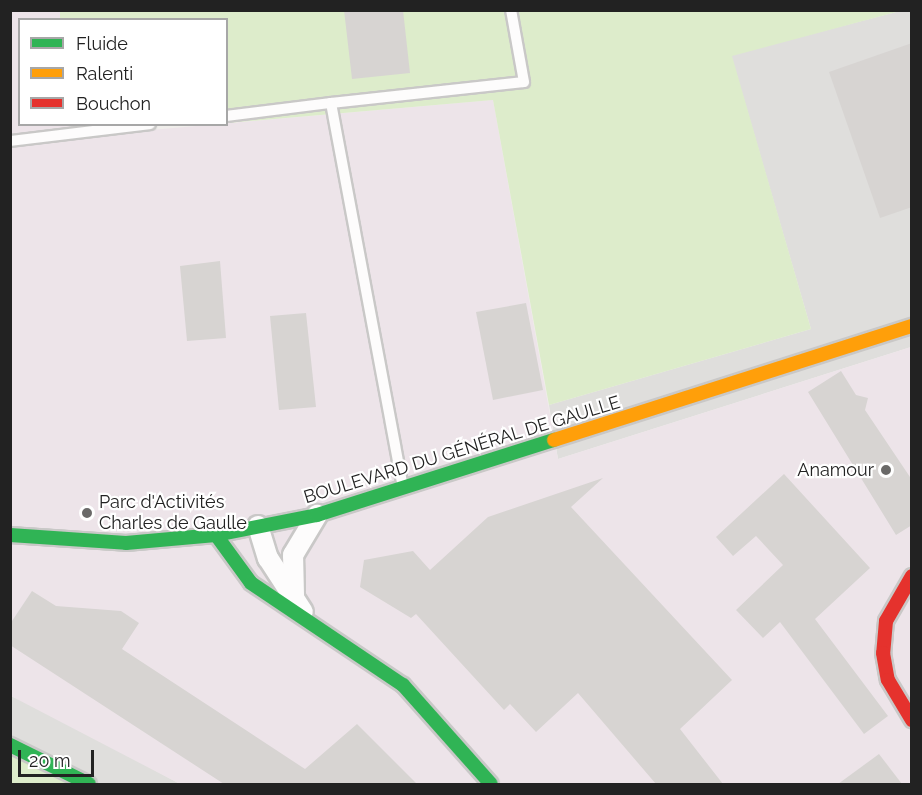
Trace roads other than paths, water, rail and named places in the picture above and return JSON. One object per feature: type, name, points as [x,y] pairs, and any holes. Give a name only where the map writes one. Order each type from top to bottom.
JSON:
[{"type":"street","name":"BOULEVARD DU GÉNÉRAL DE GAULLE","points":[[10,535],[126,543],[216,535],[317,514],[404,489],[912,326]]},
{"type":"street","points":[[296,603],[290,569],[317,514]]},
{"type":"street","points":[[258,526],[268,558],[296,603],[317,628]]},
{"type":"street","points":[[216,535],[250,584],[403,685],[490,784]]},
{"type":"street","points":[[912,576],[886,621],[883,653],[888,680],[912,720]]},
{"type":"street","points":[[10,745],[89,784]]},
{"type":"lane","points":[[228,116],[524,82],[511,10]]},
{"type":"lane","points":[[331,103],[404,489]]},
{"type":"lane","points":[[10,141],[134,126]]},
{"type":"place","name":"Anamour","points":[[886,470]]},
{"type":"place","name":"Parc d'Activités Charles de Gaulle","points":[[87,513]]}]
